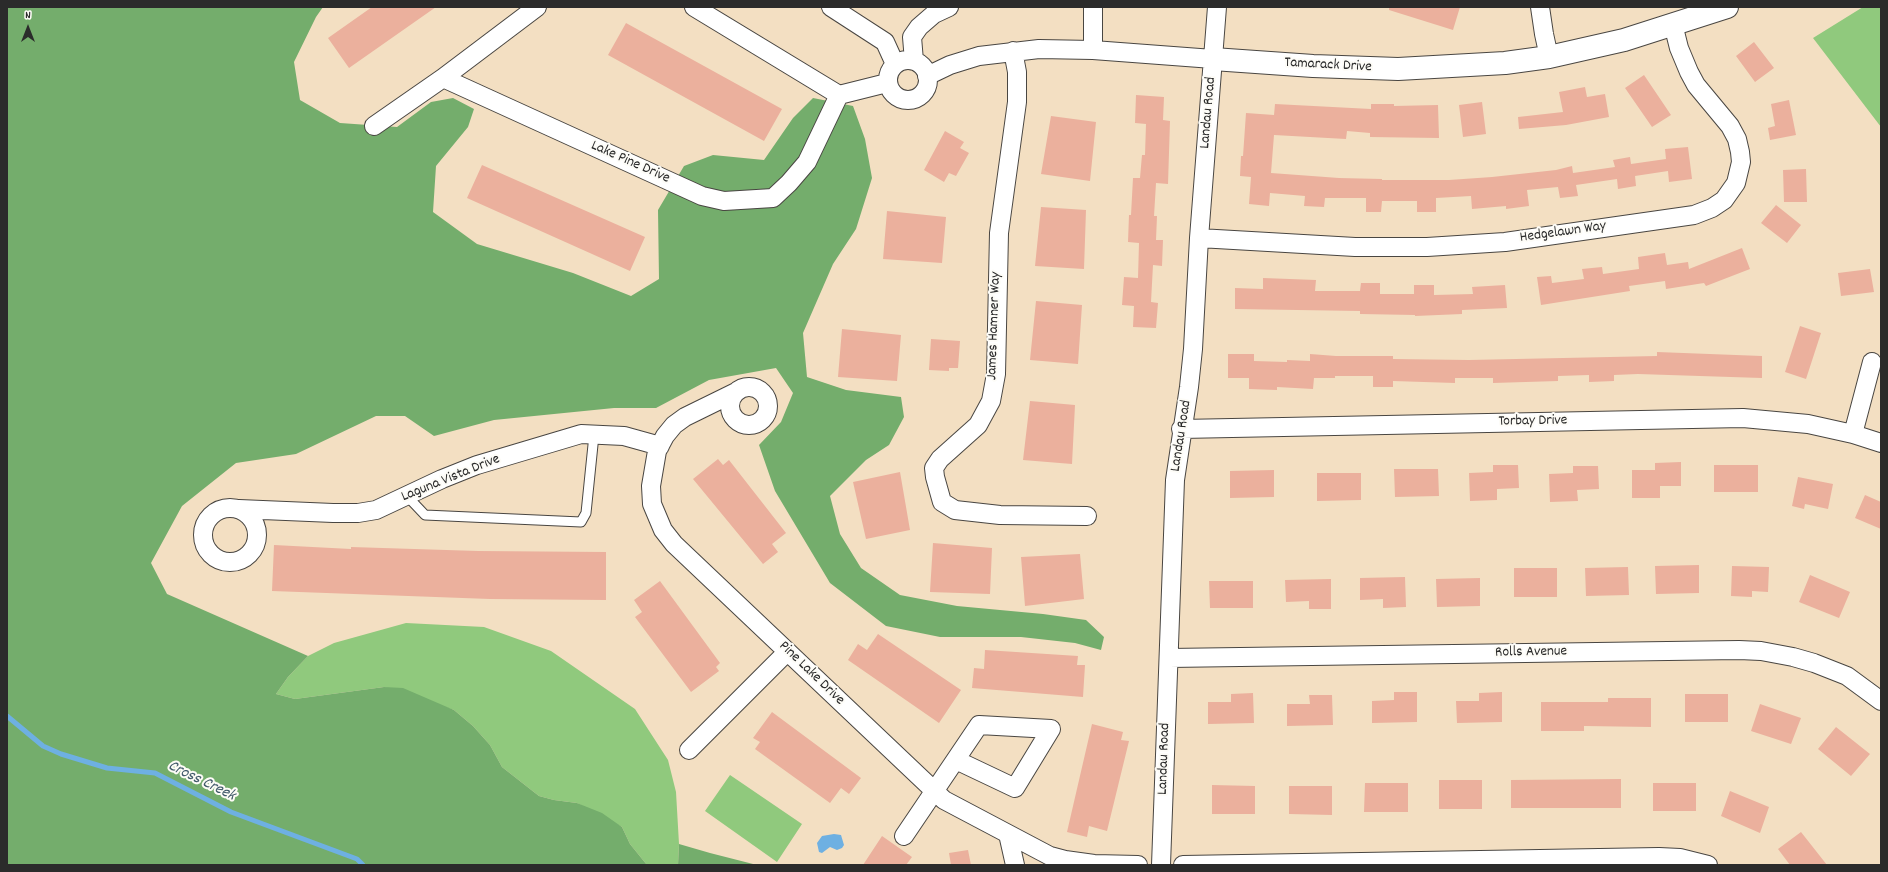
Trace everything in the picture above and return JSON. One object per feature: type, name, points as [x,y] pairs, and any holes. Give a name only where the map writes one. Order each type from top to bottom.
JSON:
[{"type":"street","points":[[374,126],[442,78],[537,7]]},
{"type":"street","points":[[694,7],[839,95],[887,83]]},
{"type":"street","points":[[831,7],[885,42],[895,64]]},
{"type":"street","points":[[914,61],[912,37],[918,27],[934,14],[948,7]]},
{"type":"street","points":[[1092,7],[1093,50]]},
{"type":"street","name":"Landau Road","points":[[1161,865],[1175,480],[1181,429],[1189,387],[1193,349],[1199,238],[1217,7]]},
{"type":"street","points":[[1540,7],[1549,56]]},
{"type":"street","name":"Tamarack Drive","points":[[927,76],[950,65],[979,56],[1039,49],[1093,50],[1313,66],[1398,69],[1505,63],[1549,56],[1624,40],[1727,7]]},
{"type":"street","name":"Hedgelawn Way","points":[[1199,238],[1355,247],[1427,247],[1505,242],[1694,215],[1712,208],[1724,200],[1736,183],[1740,168],[1740,152],[1737,139],[1730,126],[1696,85],[1689,72],[1679,48],[1674,24]]},
{"type":"street","name":"James Hamner Way","points":[[1013,51],[1017,72],[1017,102],[999,233],[996,374],[991,401],[978,425],[940,459],[934,468],[935,477],[942,502],[955,510],[1000,515],[1087,516]]},
{"type":"street","points":[[901,61],[914,61],[920,64],[927,76],[926,89],[922,94],[911,100],[905,100],[893,94],[887,83],[888,76],[895,64],[901,61]]},
{"type":"street","name":"Lake Pine Drive","points":[[442,78],[702,196],[724,201],[773,198],[789,183],[807,162],[839,95]]},
{"type":"street","points":[[1854,434],[1872,362]]},
{"type":"street","name":"Pine Lake Drive","points":[[738,391],[685,417],[674,425],[665,436],[660,446],[654,463],[651,486],[652,504],[663,530],[674,544],[944,800],[1050,856],[1065,860],[1094,864],[1138,865]]},
{"type":"street","name":"Torbay Drive","points":[[1181,429],[1743,418],[1808,424],[1854,434],[1881,443]]},
{"type":"street","name":"Laguna Vista Drive","points":[[239,509],[358,513],[376,510],[442,480],[497,459],[581,434],[611,434],[660,446]]},
{"type":"street","name":"Rolls Avenue","points":[[1169,658],[1746,650],[1793,657],[1814,663],[1847,676],[1881,702]]},
{"type":"street","points":[[689,750],[787,652]]},
{"type":"street","points":[[904,836],[979,725],[1051,729],[1015,788],[956,760]]},
{"type":"street","points":[[1008,834],[1015,865]]},
{"type":"street","points":[[1184,865],[1659,857],[1680,858],[1708,865]]},
{"type":"lane","points":[[407,496],[425,515],[581,522],[586,513],[594,435]]},
{"type":"green space","points":[[7,7],[323,7],[316,17],[294,62],[300,100],[340,123],[397,127],[431,102],[453,98],[474,109],[468,127],[436,166],[433,212],[477,244],[573,273],[631,296],[659,279],[658,210],[684,166],[713,155],[764,160],[793,118],[813,98],[853,106],[865,139],[872,178],[856,229],[833,264],[803,333],[807,377],[846,390],[901,397],[904,417],[889,445],[866,460],[830,496],[840,534],[861,568],[900,595],[957,606],[1043,614],[1086,620],[1104,637],[1101,650],[1075,643],[1021,637],[940,637],[886,626],[830,583],[775,491],[759,445],[781,422],[793,393],[776,368],[709,380],[656,408],[614,408],[494,420],[434,436],[405,416],[376,416],[296,454],[236,463],[182,506],[151,563],[167,594],[308,656],[288,677],[276,694],[295,699],[384,687],[403,688],[454,710],[473,726],[490,745],[502,767],[539,796],[554,800],[577,803],[602,813],[622,827],[630,844],[647,865],[7,865]]},
{"type":"green space","points":[[1863,7],[1881,7],[1881,127],[1813,38]]},
{"type":"green space","points":[[406,623],[484,627],[551,651],[635,709],[668,760],[676,792],[679,844],[678,865],[647,865],[630,844],[622,827],[577,803],[554,800],[539,796],[502,767],[490,745],[473,726],[454,710],[384,687],[295,699],[276,694],[288,677],[308,656],[334,643]]},
{"type":"green space","points":[[730,775],[802,824],[777,862],[705,811]]},
{"type":"green space","points":[[679,844],[710,853],[757,865],[678,865]]},
{"type":"water","points":[[834,834],[841,835],[844,845],[842,848],[837,850],[830,847],[822,853],[819,852],[817,843],[822,836]]},
{"type":"building","points":[[372,7],[436,7],[349,68],[328,38]]},
{"type":"building","points":[[1389,7],[1460,7],[1453,30],[1389,10]]},
{"type":"building","points":[[626,23],[782,109],[764,141],[608,55]]},
{"type":"building","points":[[1754,42],[1774,68],[1755,82],[1736,56]]},
{"type":"building","points":[[1644,75],[1671,115],[1652,127],[1625,88]]},
{"type":"building","points":[[1585,87],[1587,97],[1605,94],[1609,117],[1566,125],[1519,129],[1518,117],[1563,112],[1559,92]]},
{"type":"building","points":[[1136,95],[1164,97],[1163,120],[1170,121],[1168,184],[1156,183],[1154,216],[1157,216],[1156,240],[1163,240],[1162,266],[1153,265],[1151,302],[1158,303],[1156,328],[1133,327],[1134,306],[1122,305],[1124,277],[1138,278],[1139,243],[1128,242],[1129,215],[1131,215],[1133,178],[1140,178],[1142,155],[1145,155],[1146,124],[1135,123]]},
{"type":"building","points":[[1789,100],[1796,135],[1770,140],[1768,128],[1775,126],[1771,104]]},
{"type":"building","points":[[1482,102],[1486,134],[1463,137],[1459,105]]},
{"type":"building","points":[[1275,104],[1371,109],[1371,104],[1394,104],[1394,106],[1438,105],[1439,138],[1370,137],[1370,133],[1347,131],[1346,139],[1274,135],[1271,173],[1382,180],[1449,180],[1556,170],[1572,166],[1573,173],[1615,167],[1613,160],[1630,157],[1631,164],[1666,159],[1665,149],[1688,147],[1692,179],[1669,182],[1668,171],[1635,176],[1636,186],[1618,189],[1617,179],[1576,185],[1578,196],[1560,198],[1558,187],[1527,190],[1529,206],[1506,209],[1506,206],[1472,209],[1471,196],[1436,198],[1436,212],[1417,212],[1417,201],[1382,201],[1381,212],[1366,212],[1366,198],[1325,198],[1324,207],[1304,206],[1305,196],[1270,193],[1269,206],[1249,204],[1251,177],[1240,176],[1246,113],[1274,115]]},
{"type":"building","points":[[1051,116],[1096,122],[1090,181],[1041,174]]},
{"type":"building","points":[[945,131],[964,142],[960,148],[969,153],[956,176],[949,173],[944,182],[924,170]]},
{"type":"building","points":[[482,165],[645,237],[630,271],[467,198]]},
{"type":"building","points":[[1806,169],[1807,202],[1784,202],[1783,170]]},
{"type":"building","points":[[1776,205],[1801,225],[1787,243],[1761,223]]},
{"type":"building","points":[[1041,207],[1086,210],[1084,269],[1035,266]]},
{"type":"building","points":[[887,211],[946,217],[942,263],[883,259]]},
{"type":"building","points":[[1742,248],[1750,269],[1706,286],[1704,283],[1666,289],[1665,281],[1629,286],[1630,291],[1541,305],[1537,277],[1551,276],[1552,283],[1584,279],[1582,269],[1602,267],[1603,274],[1639,269],[1638,257],[1665,253],[1667,265],[1688,262],[1689,269]]},
{"type":"building","points":[[1870,269],[1874,292],[1841,296],[1838,273]]},
{"type":"building","points":[[1263,278],[1316,280],[1315,291],[1360,291],[1361,283],[1380,283],[1380,294],[1414,294],[1414,285],[1434,285],[1434,295],[1473,294],[1472,287],[1505,285],[1507,308],[1462,310],[1462,314],[1415,316],[1360,314],[1360,311],[1235,309],[1235,288],[1263,289]]},
{"type":"building","points":[[1036,301],[1082,305],[1078,364],[1030,360]]},
{"type":"building","points":[[1800,326],[1821,333],[1806,379],[1785,372]]},
{"type":"building","points":[[842,329],[901,335],[897,381],[838,377]]},
{"type":"building","points":[[931,339],[960,341],[958,368],[949,368],[949,371],[929,370]]},
{"type":"building","points":[[1657,352],[1762,356],[1762,378],[1638,374],[1614,375],[1614,381],[1589,382],[1589,375],[1558,376],[1558,381],[1493,383],[1493,378],[1455,378],[1455,383],[1393,381],[1393,387],[1373,387],[1373,376],[1335,376],[1335,378],[1314,378],[1313,389],[1277,387],[1277,390],[1249,389],[1249,378],[1228,378],[1228,354],[1254,354],[1254,361],[1287,362],[1287,360],[1310,361],[1310,354],[1336,356],[1393,356],[1393,359],[1469,360],[1657,356]]},
{"type":"building","points":[[1030,401],[1075,405],[1072,464],[1023,460]]},
{"type":"building","points":[[718,459],[723,465],[729,460],[786,533],[772,544],[778,552],[763,564],[693,479]]},
{"type":"building","points":[[1681,462],[1681,486],[1660,486],[1660,498],[1632,498],[1632,470],[1655,470],[1655,463]]},
{"type":"building","points":[[1493,465],[1518,465],[1519,488],[1497,489],[1497,500],[1470,501],[1469,473],[1493,472]]},
{"type":"building","points":[[1714,465],[1758,465],[1758,492],[1714,492]]},
{"type":"building","points":[[1573,466],[1598,466],[1599,489],[1577,490],[1578,501],[1550,502],[1549,474],[1573,473]]},
{"type":"building","points":[[1394,469],[1438,469],[1439,496],[1395,497]]},
{"type":"building","points":[[1274,470],[1274,497],[1230,498],[1230,471]]},
{"type":"building","points":[[900,472],[910,530],[866,539],[853,482]]},
{"type":"building","points":[[1317,473],[1361,473],[1361,500],[1317,501]]},
{"type":"building","points":[[1798,477],[1833,484],[1828,509],[1805,504],[1804,509],[1792,506]]},
{"type":"building","points":[[1865,495],[1881,502],[1881,529],[1855,518]]},
{"type":"building","points":[[933,543],[992,548],[990,594],[930,592]]},
{"type":"building","points":[[274,545],[351,549],[351,547],[478,551],[606,552],[606,600],[490,599],[272,591]]},
{"type":"building","points":[[1080,554],[1084,599],[1025,606],[1021,557]]},
{"type":"building","points":[[1699,565],[1699,593],[1656,594],[1655,566]]},
{"type":"building","points":[[1732,566],[1769,567],[1768,592],[1752,591],[1752,597],[1731,596]]},
{"type":"building","points":[[1628,567],[1629,595],[1586,596],[1585,568]]},
{"type":"building","points":[[1514,568],[1557,568],[1557,597],[1514,597]]},
{"type":"building","points":[[1810,575],[1850,592],[1839,618],[1799,602]]},
{"type":"building","points":[[1405,577],[1406,607],[1383,608],[1383,599],[1360,600],[1360,578]]},
{"type":"building","points":[[1480,578],[1480,606],[1437,607],[1436,579]]},
{"type":"building","points":[[1331,579],[1331,609],[1309,609],[1309,601],[1286,602],[1285,580]]},
{"type":"building","points":[[660,581],[720,663],[716,667],[719,671],[691,692],[635,617],[642,612],[634,600]]},
{"type":"building","points":[[1209,581],[1253,581],[1253,608],[1210,608]]},
{"type":"building","points":[[878,634],[961,690],[939,723],[848,660],[858,644],[867,650]]},
{"type":"building","points":[[985,650],[1078,656],[1077,665],[1085,665],[1083,697],[972,688],[974,668],[984,669]]},
{"type":"building","points":[[1394,692],[1417,692],[1417,722],[1372,723],[1372,701],[1394,700]]},
{"type":"building","points":[[1502,692],[1502,722],[1457,723],[1456,701],[1479,701],[1479,693]]},
{"type":"building","points":[[1253,693],[1254,723],[1208,724],[1208,702],[1231,702],[1231,694]]},
{"type":"building","points":[[1685,694],[1728,694],[1728,722],[1685,722]]},
{"type":"building","points":[[1309,695],[1332,695],[1333,725],[1287,726],[1287,704],[1310,704]]},
{"type":"building","points":[[1608,698],[1651,698],[1651,727],[1584,726],[1584,731],[1541,731],[1541,702],[1608,702]]},
{"type":"building","points":[[1760,704],[1801,718],[1791,744],[1751,731]]},
{"type":"building","points":[[772,712],[861,778],[849,794],[841,788],[830,803],[755,749],[760,742],[753,738]]},
{"type":"building","points":[[1092,724],[1123,732],[1121,740],[1129,741],[1107,831],[1089,826],[1087,837],[1067,832]]},
{"type":"building","points":[[1836,727],[1870,754],[1851,776],[1818,749]]},
{"type":"building","points":[[1621,779],[1621,808],[1511,808],[1511,780]]},
{"type":"building","points":[[1439,780],[1482,780],[1482,809],[1439,809]]},
{"type":"building","points":[[1365,783],[1408,783],[1408,812],[1364,812]]},
{"type":"building","points":[[1653,783],[1696,783],[1696,811],[1653,811]]},
{"type":"building","points":[[1212,785],[1255,786],[1255,814],[1212,814]]},
{"type":"building","points":[[1289,786],[1332,786],[1332,815],[1289,814]]},
{"type":"building","points":[[1730,791],[1769,807],[1760,833],[1721,816]]},
{"type":"building","points":[[1801,832],[1827,865],[1790,865],[1778,849]]},
{"type":"building","points":[[882,836],[912,857],[906,865],[863,865]]},
{"type":"building","points":[[968,850],[971,865],[951,865],[949,853]]},
{"type":"waterway","name":"Cross Creek","points":[[7,716],[43,746],[61,754],[107,768],[155,773],[231,812],[357,859],[363,865]]}]
